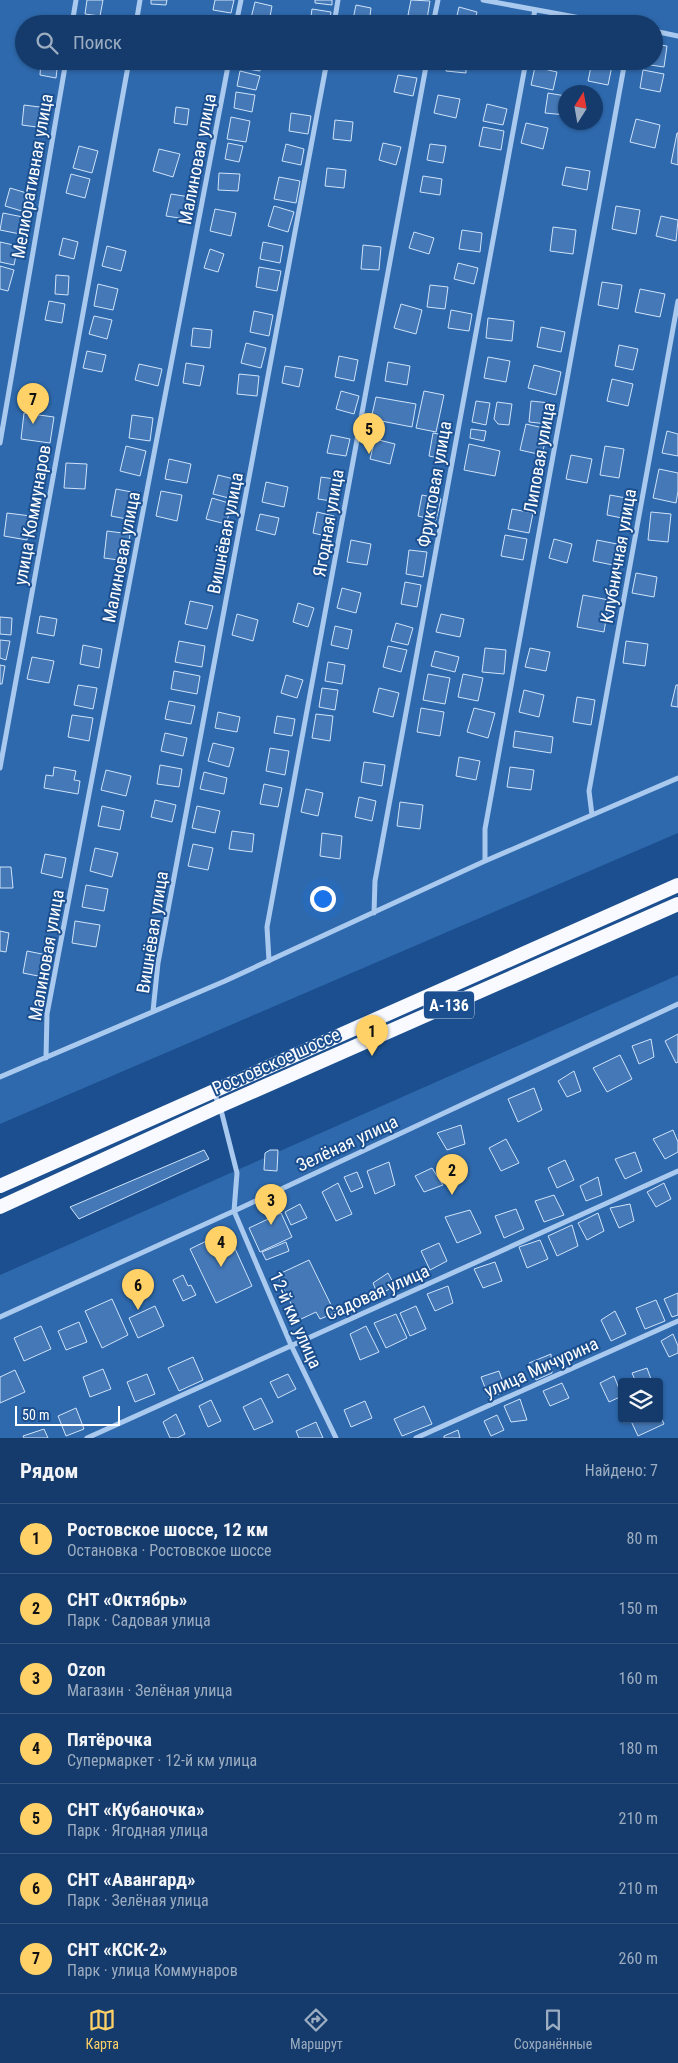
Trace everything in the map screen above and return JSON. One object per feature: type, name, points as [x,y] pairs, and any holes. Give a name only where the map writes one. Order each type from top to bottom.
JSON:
[{"type":"highway","name":"Ростовское шоссе","points":[[0,1186],[678,885]]},
{"type":"highway","name":"Ростовское шоссе","points":[[0,1207],[220,1106],[678,904]]},
{"type":"street","points":[[74,15],[76,0]]},
{"type":"street","points":[[138,15],[140,0]]},
{"type":"street","points":[[238,15],[241,0]]},
{"type":"street","points":[[336,15],[338,0]]},
{"type":"street","points":[[436,15],[438,0]]},
{"type":"street","points":[[483,0],[563,15]]},
{"type":"street","points":[[534,15],[535,10]]},
{"type":"street","points":[[663,33],[678,36]]},
{"type":"street","name":"Мелиоративная улица","points":[[0,443],[64,70]]},
{"type":"street","name":"улица Коммунаров","points":[[0,768],[127,70]]},
{"type":"street","name":"Малиновая улица","points":[[46,1058],[47,1014],[227,70]]},
{"type":"street","name":"Вишнёвая улица","points":[[153,1011],[158,963],[325,70]]},
{"type":"street","name":"Ягодная улица","points":[[269,961],[268,926],[425,70]]},
{"type":"street","name":"Фруктовая улица","points":[[374,913],[375,881],[524,70]]},
{"type":"street","name":"Липовая улица","points":[[485,861],[485,829],[623,70]]},
{"type":"street","name":"Клубничная улица","points":[[592,815],[589,791],[678,301]]},
{"type":"street","points":[[0,1077],[269,961],[485,861],[678,778]]},
{"type":"street","name":"Зелёная улица","points":[[0,1317],[234,1211],[678,1004]]},
{"type":"street","points":[[213,1091],[220,1106],[237,1173],[234,1211]]},
{"type":"street","name":"Садовая улица","points":[[87,1438],[678,1171]]},
{"type":"street","name":"12-й км улица","points":[[234,1211],[291,1345],[336,1438]]},
{"type":"street","name":"улица Мичурина","points":[[416,1438],[678,1321]]},
{"type":"shaded area","points":[[0,0],[678,0],[678,833],[0,1124]]},
{"type":"shaded area","points":[[678,975],[678,1438],[0,1438],[0,1275]]},
{"type":"building","points":[[87,0],[103,0],[100,15],[85,14]]},
{"type":"building","points":[[151,0],[167,0],[166,5],[151,4]]},
{"type":"building","points":[[215,0],[234,0],[231,13],[213,10]]},
{"type":"building","points":[[315,0],[332,0],[332,5],[315,3]]},
{"type":"building","points":[[411,0],[430,1],[428,15],[408,15]]},
{"type":"building","points":[[255,2],[272,6],[270,15],[252,15]]},
{"type":"building","points":[[356,5],[371,8],[370,15],[354,15]]},
{"type":"building","points":[[459,7],[477,12],[476,15],[457,15]]},
{"type":"building","points":[[312,9],[331,12],[330,15],[311,15]]},
{"type":"building","points":[[663,45],[667,46],[663,67]]},
{"type":"building","points":[[40,70],[57,70],[56,78],[40,75]]},
{"type":"building","points":[[466,70],[466,73],[446,71]]},
{"type":"building","points":[[534,70],[557,72],[553,90],[531,85]]},
{"type":"building","points":[[590,70],[611,70],[608,85],[588,81]]},
{"type":"building","points":[[643,70],[664,74],[660,92],[640,88]]},
{"type":"building","points":[[240,71],[260,76],[256,90],[237,86]]},
{"type":"building","points":[[398,75],[417,78],[413,96],[394,92]]},
{"type":"building","points":[[236,92],[255,95],[252,112],[234,108]]},
{"type":"building","points":[[548,93],[558,95],[558,114],[545,113]]},
{"type":"building","points":[[438,95],[460,99],[456,118],[434,113]]},
{"type":"building","points":[[487,104],[507,109],[503,125],[483,121]]},
{"type":"building","points":[[24,105],[47,108],[44,128],[22,125]]},
{"type":"building","points":[[176,107],[189,109],[187,125],[174,123]]},
{"type":"building","points":[[291,113],[311,116],[308,134],[289,131]]},
{"type":"building","points":[[231,117],[250,121],[246,142],[227,139]]},
{"type":"building","points":[[636,119],[660,125],[655,148],[630,142]]},
{"type":"building","points":[[335,120],[353,122],[351,141],[333,139]]},
{"type":"building","points":[[526,123],[548,128],[543,149],[521,143]]},
{"type":"building","points":[[483,127],[504,131],[501,150],[479,146]]},
{"type":"building","points":[[678,133],[678,165],[671,163]]},
{"type":"building","points":[[228,143],[243,146],[239,162],[225,159]]},
{"type":"building","points":[[383,143],[401,147],[396,165],[379,160]]},
{"type":"building","points":[[286,144],[304,149],[301,165],[282,161]]},
{"type":"building","points":[[430,144],[446,146],[443,163],[427,160]]},
{"type":"building","points":[[79,146],[98,151],[92,173],[73,168]]},
{"type":"building","points":[[159,149],[180,154],[173,177],[153,171]]},
{"type":"building","points":[[566,167],[590,171],[587,190],[562,185]]},
{"type":"building","points":[[327,168],[346,170],[344,188],[325,186]]},
{"type":"building","points":[[219,173],[240,174],[238,191],[218,190]]},
{"type":"building","points":[[71,174],[90,179],[85,198],[66,193]]},
{"type":"building","points":[[423,176],[442,179],[440,195],[420,192]]},
{"type":"building","points":[[279,177],[300,181],[296,203],[274,199]]},
{"type":"building","points":[[10,188],[30,194],[25,212],[5,206]]},
{"type":"building","points":[[171,194],[190,197],[186,219],[166,216]]},
{"type":"building","points":[[274,206],[294,212],[288,232],[268,226]]},
{"type":"building","points":[[616,206],[640,210],[636,234],[612,229]]},
{"type":"building","points":[[215,209],[236,213],[231,236],[210,231]]},
{"type":"building","points":[[3,213],[23,217],[20,234],[0,230]]},
{"type":"building","points":[[661,216],[678,220],[676,241],[656,236]]},
{"type":"building","points":[[553,227],[576,230],[573,254],[550,251]]},
{"type":"building","points":[[462,230],[482,233],[480,252],[459,249]]},
{"type":"building","points":[[414,232],[434,238],[429,254],[409,248]]},
{"type":"building","points":[[63,238],[78,242],[74,259],[59,255]]},
{"type":"building","points":[[0,242],[18,246],[14,265],[0,262]]},
{"type":"building","points":[[263,242],[283,246],[280,263],[260,259]]},
{"type":"building","points":[[363,245],[381,247],[379,270],[361,269]]},
{"type":"building","points":[[107,246],[126,251],[121,271],[102,266]]},
{"type":"building","points":[[210,249],[224,254],[218,272],[204,268]]},
{"type":"building","points":[[458,263],[478,268],[474,284],[454,279]]},
{"type":"building","points":[[0,266],[14,270],[8,291],[0,289]]},
{"type":"building","points":[[259,267],[281,271],[277,291],[256,287]]},
{"type":"building","points":[[56,275],[69,276],[68,295],[55,294]]},
{"type":"building","points":[[602,282],[622,285],[618,309],[598,305]]},
{"type":"building","points":[[98,284],[118,289],[113,310],[94,306]]},
{"type":"building","points":[[430,285],[448,287],[445,309],[427,307]]},
{"type":"building","points":[[640,289],[665,294],[660,317],[635,312]]},
{"type":"building","points":[[49,301],[65,304],[62,323],[45,320]]},
{"type":"building","points":[[401,304],[422,310],[416,334],[394,328]]},
{"type":"building","points":[[451,310],[472,314],[469,331],[448,328]]},
{"type":"building","points":[[254,311],[273,315],[269,336],[250,332]]},
{"type":"building","points":[[94,316],[112,320],[107,339],[89,334]]},
{"type":"building","points":[[488,318],[514,321],[512,341],[486,338]]},
{"type":"building","points":[[541,327],[565,332],[561,352],[537,347]]},
{"type":"building","points":[[193,328],[212,330],[210,348],[191,346]]},
{"type":"building","points":[[246,343],[266,348],[261,368],[241,363]]},
{"type":"building","points":[[619,345],[638,349],[633,370],[615,366]]},
{"type":"building","points":[[87,351],[106,355],[102,372],[83,368]]},
{"type":"building","points":[[339,356],[358,360],[354,381],[335,377]]},
{"type":"building","points":[[488,357],[510,361],[506,382],[484,378]]},
{"type":"building","points":[[388,362],[410,366],[407,385],[385,381]]},
{"type":"building","points":[[186,363],[204,366],[200,386],[183,383]]},
{"type":"building","points":[[139,364],[162,369],[158,386],[135,380]]},
{"type":"building","points":[[534,365],[561,372],[556,395],[528,388]]},
{"type":"building","points":[[285,366],[303,369],[299,387],[282,383]]},
{"type":"building","points":[[239,374],[259,376],[257,396],[237,394]]},
{"type":"building","points":[[612,379],[633,384],[628,406],[607,401]]},
{"type":"building","points":[[341,391],[359,396],[354,414],[336,409]]},
{"type":"building","points":[[424,391],[444,395],[436,432],[416,428]]},
{"type":"building","points":[[376,397],[416,404],[412,427],[371,419]]},
{"type":"building","points":[[476,401],[490,403],[486,425],[472,422]]},
{"type":"building","points":[[531,401],[550,403],[548,424],[529,422]]},
{"type":"building","points":[[497,402],[512,404],[509,425],[498,424],[494,419]]},
{"type":"building","points":[[24,413],[54,417],[50,443],[21,439]]},
{"type":"building","points":[[132,415],[153,418],[150,441],[129,438]]},
{"type":"building","points":[[526,424],[548,429],[542,455],[520,450]]},
{"type":"building","points":[[471,429],[486,431],[484,441],[470,438]]},
{"type":"building","points":[[667,431],[678,434],[678,456],[662,453]]},
{"type":"building","points":[[433,433],[448,436],[444,459],[429,456]]},
{"type":"building","points":[[331,435],[350,439],[346,456],[327,453]]},
{"type":"building","points":[[375,439],[395,444],[390,464],[370,459]]},
{"type":"building","points":[[469,444],[500,451],[495,476],[464,470]]},
{"type":"building","points":[[126,446],[146,451],[140,476],[120,471]]},
{"type":"building","points":[[605,446],[624,449],[619,478],[600,475]]},
{"type":"building","points":[[571,455],[592,459],[587,483],[566,479]]},
{"type":"building","points":[[169,459],[191,464],[187,483],[165,479]]},
{"type":"building","points":[[66,463],[87,464],[85,489],[64,488]]},
{"type":"building","points":[[659,469],[678,473],[676,503],[653,498]]},
{"type":"building","points":[[218,475],[238,480],[233,499],[213,494]]},
{"type":"building","points":[[321,477],[341,480],[338,502],[318,499]]},
{"type":"building","points":[[266,482],[288,487],[284,507],[262,502]]},
{"type":"building","points":[[116,489],[137,493],[132,520],[111,516]]},
{"type":"building","points":[[161,491],[182,495],[177,521],[156,516]]},
{"type":"building","points":[[422,495],[441,499],[436,520],[418,516]]},
{"type":"building","points":[[610,495],[626,498],[622,518],[607,515]]},
{"type":"building","points":[[212,498],[232,504],[226,524],[206,519]]},
{"type":"building","points":[[512,509],[533,513],[529,533],[508,529]]},
{"type":"building","points":[[317,512],[334,516],[330,537],[313,533]]},
{"type":"building","points":[[651,512],[671,514],[668,542],[648,540]]},
{"type":"building","points":[[7,513],[31,516],[27,540],[4,536]]},
{"type":"building","points":[[260,514],[279,518],[275,535],[256,530]]},
{"type":"building","points":[[107,531],[130,534],[126,561],[104,558]]},
{"type":"building","points":[[505,535],[527,539],[523,560],[501,556]]},
{"type":"building","points":[[554,539],[572,544],[567,563],[549,558]]},
{"type":"building","points":[[351,540],[371,544],[367,565],[347,562]]},
{"type":"building","points":[[597,540],[617,544],[613,565],[593,561]]},
{"type":"building","points":[[409,550],[427,552],[423,577],[406,574]]},
{"type":"building","points":[[636,573],[657,577],[654,597],[632,593]]},
{"type":"building","points":[[405,582],[421,585],[417,607],[401,604]]},
{"type":"building","points":[[342,588],[361,593],[356,613],[337,608]]},
{"type":"building","points":[[583,595],[609,600],[604,632],[577,627]]},
{"type":"building","points":[[190,601],[213,606],[207,629],[185,624]]},
{"type":"building","points":[[298,603],[314,608],[308,627],[293,622]]},
{"type":"building","points":[[237,614],[258,620],[253,641],[232,635]]},
{"type":"building","points":[[441,614],[464,619],[460,637],[436,632]]},
{"type":"building","points":[[40,616],[57,619],[54,636],[37,633]]},
{"type":"building","points":[[0,617],[12,618],[11,635],[0,634]]},
{"type":"building","points":[[396,623],[413,628],[408,645],[391,641]]},
{"type":"building","points":[[335,626],[352,630],[348,649],[331,645]]},
{"type":"building","points":[[0,640],[10,641],[6,660],[0,658]]},
{"type":"building","points":[[179,641],[205,646],[202,667],[175,662]]},
{"type":"building","points":[[626,641],[648,644],[645,666],[623,663]]},
{"type":"building","points":[[83,645],[102,649],[99,668],[80,664]]},
{"type":"building","points":[[388,646],[407,650],[401,672],[383,667]]},
{"type":"building","points":[[485,648],[506,650],[504,674],[482,672]]},
{"type":"building","points":[[530,648],[550,652],[546,671],[525,667]]},
{"type":"building","points":[[435,651],[459,657],[455,672],[431,666]]},
{"type":"building","points":[[32,657],[54,661],[49,683],[27,679]]},
{"type":"building","points":[[328,662],[345,665],[342,684],[325,681]]},
{"type":"building","points":[[0,665],[5,666],[2,684],[0,684]]},
{"type":"building","points":[[174,671],[200,676],[197,694],[171,689]]},
{"type":"building","points":[[428,674],[450,678],[445,704],[423,700]]},
{"type":"building","points":[[463,674],[483,678],[478,701],[458,697]]},
{"type":"building","points":[[286,675],[303,680],[297,698],[281,693]]},
{"type":"building","points":[[78,685],[97,688],[93,709],[74,705]]},
{"type":"building","points":[[676,685],[678,685],[678,707],[671,706]]},
{"type":"building","points":[[322,688],[338,690],[335,710],[319,707]]},
{"type":"building","points":[[379,688],[399,693],[393,717],[373,712]]},
{"type":"building","points":[[524,690],[544,695],[539,717],[519,712]]},
{"type":"building","points":[[577,697],[595,700],[591,725],[573,722]]},
{"type":"building","points":[[169,701],[195,706],[191,724],[165,719]]},
{"type":"building","points":[[421,708],[444,712],[440,736],[417,732]]},
{"type":"building","points":[[474,708],[495,713],[488,738],[467,732]]},
{"type":"building","points":[[218,712],[240,717],[237,732],[215,728]]},
{"type":"building","points":[[316,714],[333,716],[330,741],[312,738]]},
{"type":"building","points":[[72,715],[93,718],[89,741],[68,737]]},
{"type":"building","points":[[277,716],[295,719],[292,736],[274,733]]},
{"type":"building","points":[[515,731],[553,737],[551,753],[513,747]]},
{"type":"building","points":[[165,733],[187,738],[183,756],[161,751]]},
{"type":"building","points":[[213,743],[234,748],[229,767],[208,761]]},
{"type":"building","points":[[270,748],[289,751],[285,775],[266,771]]},
{"type":"building","points":[[459,757],[480,761],[476,780],[456,776]]},
{"type":"building","points":[[364,762],[385,765],[382,786],[361,782]]},
{"type":"building","points":[[160,765],[182,769],[179,787],[157,784]]},
{"type":"building","points":[[54,767],[76,771],[74,780],[80,781],[78,794],[44,788],[46,775],[53,776]]},
{"type":"building","points":[[510,767],[534,770],[531,790],[507,787]]},
{"type":"building","points":[[106,770],[131,776],[126,796],[101,790]]},
{"type":"building","points":[[204,772],[227,778],[224,794],[200,789]]},
{"type":"building","points":[[264,784],[282,788],[278,807],[260,804]]},
{"type":"building","points":[[306,789],[323,793],[318,816],[301,812]]},
{"type":"building","points":[[359,797],[376,801],[372,821],[355,817]]},
{"type":"building","points":[[155,800],[176,805],[172,822],[151,817]]},
{"type":"building","points":[[400,802],[423,805],[420,829],[397,826]]},
{"type":"building","points":[[102,806],[124,811],[120,830],[98,826]]},
{"type":"building","points":[[197,806],[220,811],[215,833],[192,828]]},
{"type":"building","points":[[232,831],[254,834],[252,852],[229,849]]},
{"type":"building","points":[[322,833],[342,836],[340,859],[320,856]]},
{"type":"building","points":[[193,844],[213,848],[208,870],[188,866]]},
{"type":"building","points":[[95,848],[118,853],[112,877],[90,871]]},
{"type":"building","points":[[45,854],[66,858],[62,878],[41,873]]},
{"type":"building","points":[[0,867],[11,867],[13,888],[0,888]]},
{"type":"building","points":[[86,885],[108,889],[104,911],[82,907]]},
{"type":"building","points":[[75,921],[100,925],[96,947],[72,943]]},
{"type":"building","points":[[0,931],[9,933],[6,952],[0,951]]},
{"type":"building","points":[[27,951],[47,955],[43,977],[23,973]]},
{"type":"building","points":[[678,1034],[678,1062],[676,1063],[665,1041]]},
{"type":"building","points":[[651,1039],[654,1057],[639,1064],[632,1046]]},
{"type":"building","points":[[620,1055],[632,1079],[607,1092],[593,1068]]},
{"type":"building","points":[[574,1071],[581,1091],[567,1097],[558,1081]]},
{"type":"building","points":[[534,1088],[542,1110],[518,1122],[508,1099]]},
{"type":"building","points":[[461,1125],[465,1144],[447,1150],[437,1133]]},
{"type":"building","points":[[673,1130],[678,1142],[678,1152],[665,1159],[653,1139]]},
{"type":"building","points":[[506,1139],[519,1163],[501,1171],[489,1148]]},
{"type":"building","points":[[204,1150],[209,1159],[79,1219],[70,1207]]},
{"type":"building","points":[[270,1150],[278,1150],[277,1171],[264,1170],[265,1153]]},
{"type":"building","points":[[635,1152],[642,1171],[625,1179],[615,1159]]},
{"type":"building","points":[[565,1160],[574,1180],[557,1188],[548,1168]]},
{"type":"building","points":[[389,1162],[395,1185],[375,1194],[367,1171]]},
{"type":"building","points":[[432,1168],[443,1185],[424,1192],[415,1176]]},
{"type":"building","points":[[357,1172],[363,1187],[351,1192],[344,1177]]},
{"type":"building","points":[[598,1177],[602,1195],[586,1201],[580,1186]]},
{"type":"building","points":[[338,1183],[352,1214],[336,1221],[322,1192]]},
{"type":"building","points":[[664,1183],[671,1199],[656,1207],[647,1192]]},
{"type":"building","points":[[554,1195],[564,1215],[544,1222],[535,1201]]},
{"type":"building","points":[[300,1204],[307,1218],[291,1225],[285,1212]]},
{"type":"building","points":[[630,1204],[634,1221],[619,1228],[610,1208]]},
{"type":"building","points":[[516,1209],[524,1229],[504,1238],[495,1216]]},
{"type":"building","points":[[470,1210],[481,1233],[457,1243],[445,1217]]},
{"type":"building","points":[[281,1213],[292,1237],[260,1252],[249,1228]]},
{"type":"building","points":[[598,1213],[604,1231],[587,1240],[578,1223]]},
{"type":"building","points":[[572,1225],[578,1246],[557,1256],[548,1236]]},
{"type":"building","points":[[227,1231],[252,1286],[216,1303],[190,1249]]},
{"type":"building","points":[[540,1240],[548,1259],[527,1268],[519,1247]]},
{"type":"building","points":[[286,1242],[289,1251],[266,1260],[262,1252]]},
{"type":"building","points":[[439,1243],[447,1261],[430,1270],[421,1251]]},
{"type":"building","points":[[309,1260],[335,1313],[320,1319],[316,1312],[299,1320],[277,1275]]},
{"type":"building","points":[[495,1262],[502,1281],[483,1288],[474,1269]]},
{"type":"building","points":[[388,1273],[395,1286],[378,1295],[373,1283]]},
{"type":"building","points":[[183,1275],[188,1286],[191,1285],[196,1295],[183,1301],[173,1280]]},
{"type":"building","points":[[448,1286],[453,1303],[435,1311],[427,1294]]},
{"type":"building","points":[[678,1293],[678,1315],[672,1317],[664,1299]]},
{"type":"building","points":[[112,1299],[128,1335],[102,1348],[85,1311]]},
{"type":"building","points":[[656,1300],[665,1321],[645,1329],[636,1308]]},
{"type":"building","points":[[155,1306],[164,1326],[138,1338],[129,1318]]},
{"type":"building","points":[[416,1306],[426,1329],[410,1336],[400,1313]]},
{"type":"building","points":[[615,1311],[626,1334],[611,1341],[601,1320]]},
{"type":"building","points":[[396,1314],[407,1338],[386,1348],[374,1323]]},
{"type":"building","points":[[79,1322],[87,1342],[66,1350],[58,1331]]},
{"type":"building","points":[[41,1326],[51,1349],[24,1361],[14,1338]]},
{"type":"building","points":[[366,1326],[379,1352],[360,1360],[350,1334]]},
{"type":"building","points":[[673,1334],[678,1346],[678,1353],[669,1357],[661,1341]]},
{"type":"building","points":[[551,1354],[552,1373],[536,1380],[529,1363]]},
{"type":"building","points":[[193,1357],[203,1380],[179,1391],[168,1368]]},
{"type":"building","points":[[647,1368],[651,1378],[634,1378],[632,1373]]},
{"type":"building","points":[[103,1369],[111,1389],[90,1397],[83,1377]]},
{"type":"building","points":[[15,1370],[25,1392],[0,1403],[0,1377]]},
{"type":"building","points":[[499,1371],[506,1391],[489,1398],[481,1377]]},
{"type":"building","points":[[147,1374],[155,1394],[135,1402],[127,1382]]},
{"type":"building","points":[[288,1374],[296,1389],[278,1398],[270,1382]]},
{"type":"building","points":[[614,1376],[618,1386],[618,1398],[609,1402],[600,1383]]},
{"type":"building","points":[[562,1383],[569,1398],[550,1406],[543,1391]]},
{"type":"building","points":[[261,1398],[273,1422],[254,1430],[243,1407]]},
{"type":"building","points":[[520,1399],[527,1420],[511,1422],[504,1406]]},
{"type":"building","points":[[211,1400],[221,1421],[208,1427],[199,1406]]},
{"type":"building","points":[[365,1401],[372,1418],[351,1427],[344,1410]]},
{"type":"building","points":[[424,1406],[432,1424],[402,1436],[394,1419]]},
{"type":"building","points":[[76,1408],[84,1429],[66,1436],[58,1416]]},
{"type":"building","points":[[176,1414],[185,1434],[177,1438],[170,1438],[163,1422]]},
{"type":"building","points":[[497,1415],[504,1430],[491,1436],[484,1421]]},
{"type":"building","points":[[316,1422],[323,1438],[299,1438],[296,1431]]},
{"type":"building","points":[[663,1422],[664,1424],[638,1436],[632,1423]]},
{"type":"building","points":[[44,1429],[48,1438],[24,1438],[23,1436]]},
{"type":"building","points":[[458,1430],[460,1438],[444,1438],[444,1436]]},
{"type":"place","name":"СНТ «КСК-2»","points":[[33,424]]},
{"type":"place","name":"СНТ «Кубаночка»","points":[[369,454]]},
{"type":"place","name":"Ростовское шоссе, 12 км","points":[[372,1056]]},
{"type":"place","name":"СНТ «Октябрь»","points":[[452,1195]]},
{"type":"place","name":"Ozon","points":[[271,1225]]},
{"type":"place","name":"Пятёрочка","points":[[221,1267]]},
{"type":"place","name":"СНТ «Авангард»","points":[[138,1310]]}]
